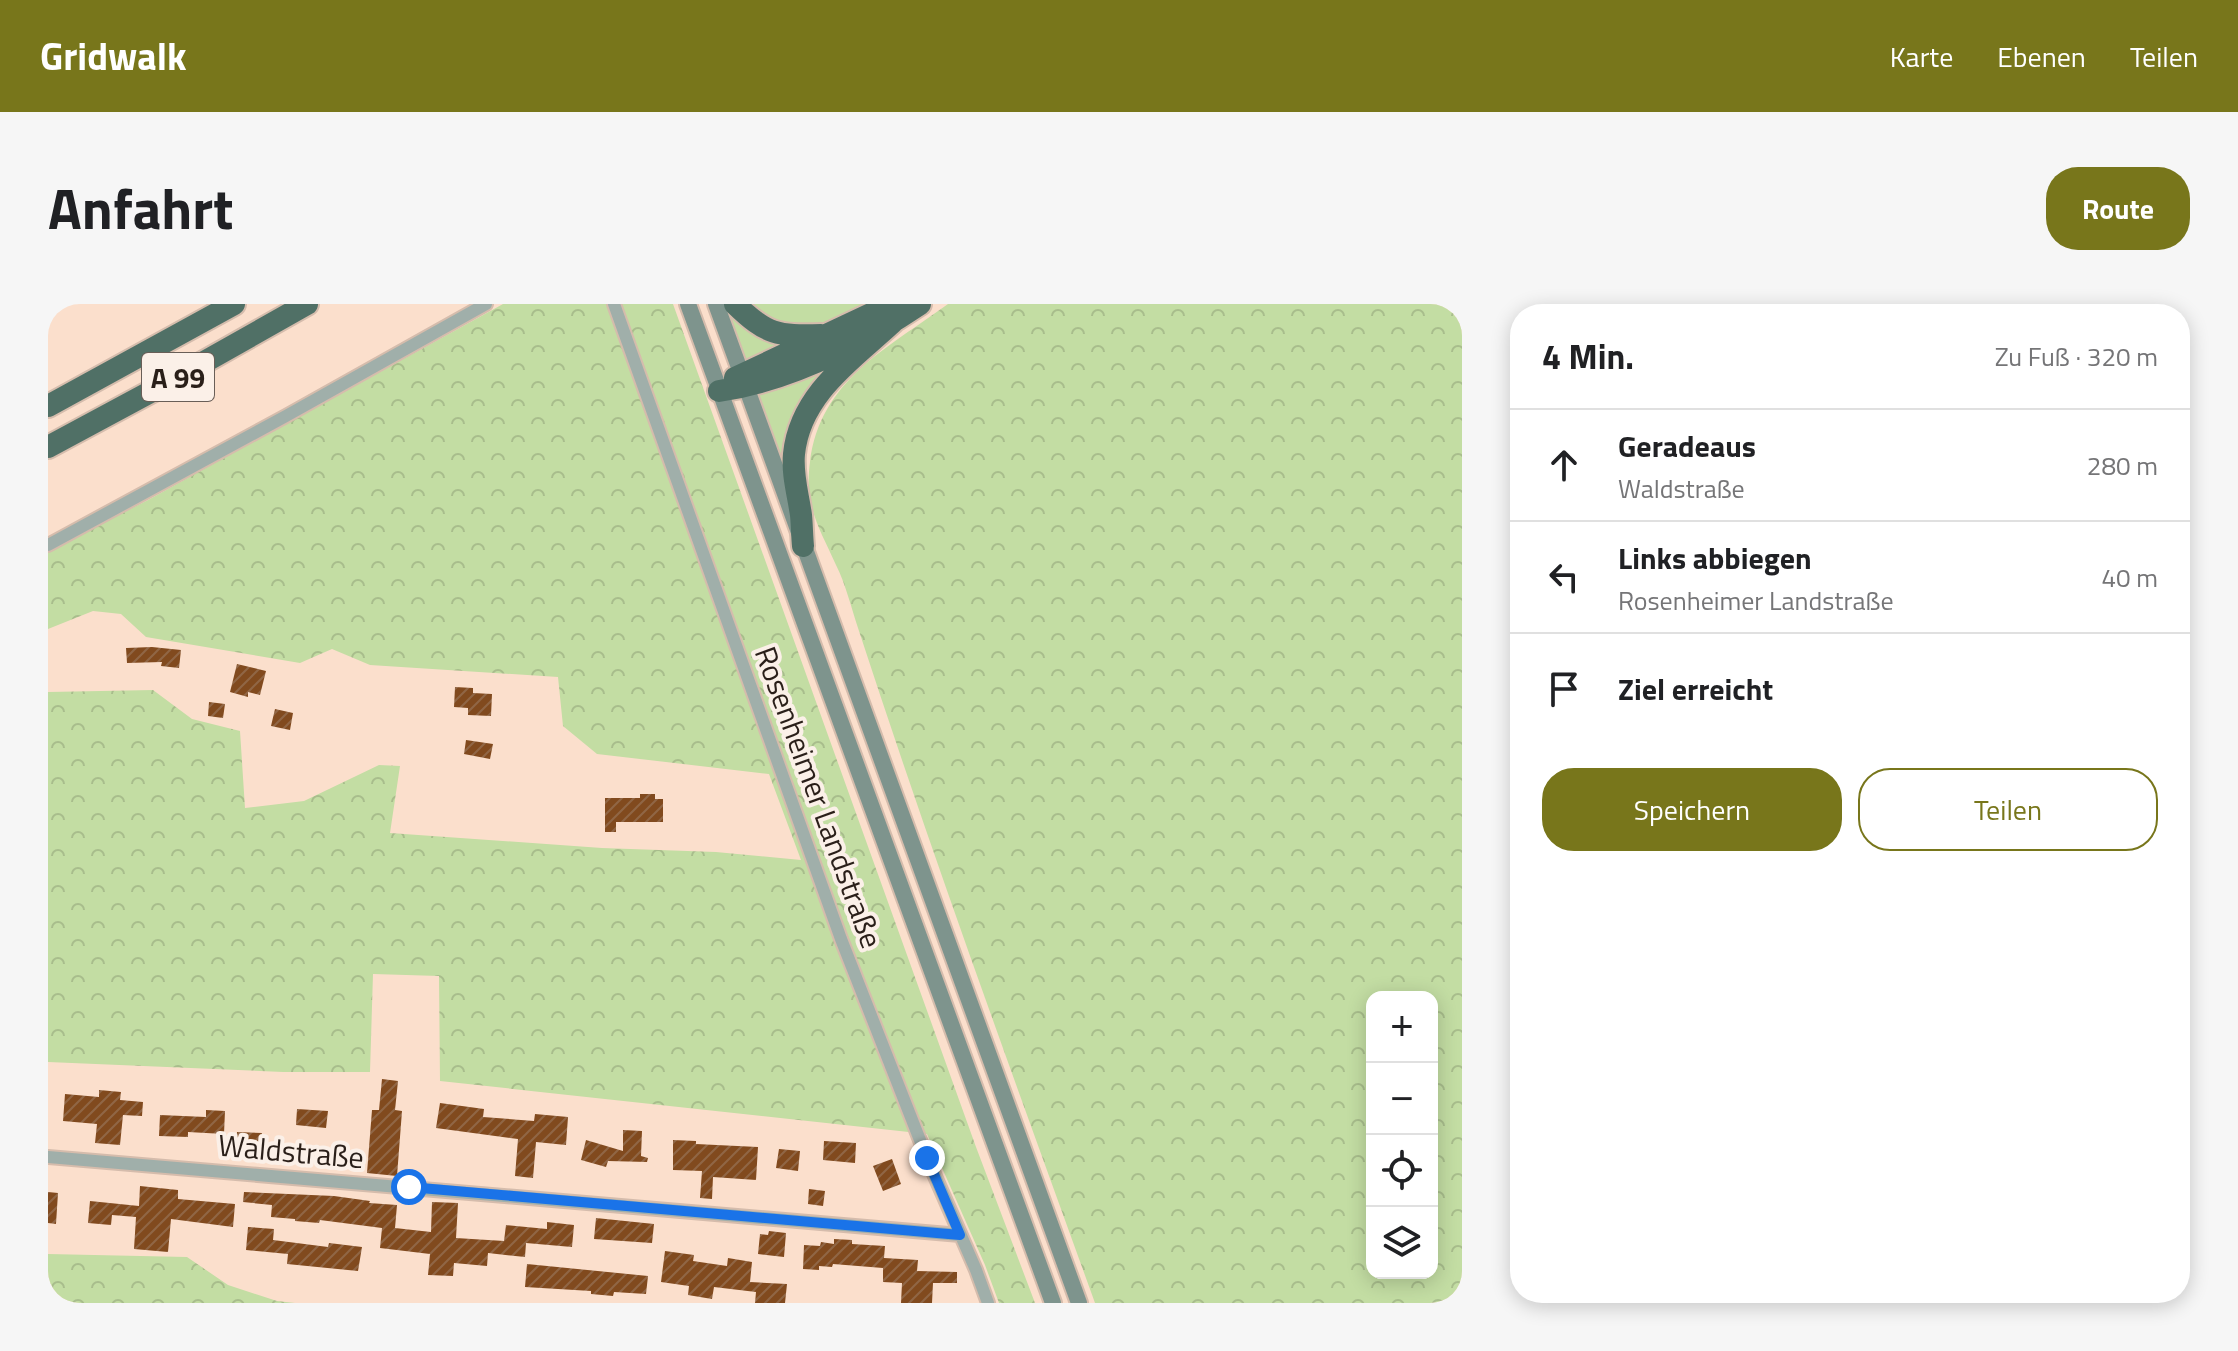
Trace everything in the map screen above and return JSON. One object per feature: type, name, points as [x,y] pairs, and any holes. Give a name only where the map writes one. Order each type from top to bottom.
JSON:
[{"type":"highway","name":"A 99","points":[[48,406],[234,304]]},
{"type":"highway","name":"A 99","points":[[48,447],[307,304]]},
{"type":"highway","points":[[735,304],[756,325],[777,334],[830,335]]},
{"type":"highway","points":[[719,391],[830,335],[920,304]]},
{"type":"highway","points":[[743,380],[817,363],[892,313]]},
{"type":"highway","points":[[803,546],[801,514],[794,486],[794,453],[802,421],[833,375],[892,313]]},
{"type":"main road","points":[[688,304],[1053,1303]]},
{"type":"main road","points":[[716,304],[1079,1303]]},
{"type":"street","points":[[48,545],[486,304]]},
{"type":"street","name":"Rosenheimer Landstraße","points":[[614,304],[841,939],[988,1303]]},
{"type":"street","name":"Waldstraße","points":[[48,1157],[960,1235]]},
{"type":"green space","points":[[503,304],[673,304],[1035,1303],[999,1303],[927,1134],[440,1081],[439,976],[373,974],[370,1072],[283,1072],[48,1062],[48,692],[153,690],[192,719],[240,731],[245,808],[304,801],[379,765],[400,766],[390,833],[602,848],[716,852],[801,860],[769,774],[597,754],[563,726],[558,677],[370,665],[332,649],[300,663],[146,637],[121,614],[93,611],[48,629],[48,551],[148,500]]},
{"type":"green space","points":[[748,304],[872,304],[839,320],[804,329],[776,323]]},
{"type":"green space","points":[[948,304],[1462,304],[1462,1303],[1095,1303],[944,882],[846,588],[811,504],[810,462],[816,433],[827,409],[860,369]]},
{"type":"green space","points":[[730,315],[789,344],[745,362]]},
{"type":"green space","points":[[822,369],[825,371],[783,461],[759,395]]},
{"type":"green space","points":[[48,1254],[187,1257],[228,1285],[277,1301],[295,1303],[48,1303]]},
{"type":"building","points":[[126,648],[181,650],[179,668],[161,666],[162,662],[127,663]]},
{"type":"building","points":[[237,664],[266,671],[260,695],[248,692],[248,697],[230,692]]},
{"type":"building","points":[[455,687],[473,688],[473,693],[492,694],[491,716],[468,715],[468,708],[454,707]]},
{"type":"building","points":[[209,702],[225,704],[223,718],[208,716]]},
{"type":"building","points":[[275,709],[293,713],[290,730],[271,726]]},
{"type":"building","points":[[466,740],[493,744],[490,759],[464,754]]},
{"type":"building","points":[[640,794],[655,794],[655,799],[663,799],[663,822],[616,822],[616,832],[605,832],[605,798],[640,798]]},
{"type":"building","points":[[382,1079],[398,1081],[395,1110],[402,1111],[397,1176],[367,1173],[372,1110],[379,1110]]},
{"type":"building","points":[[99,1090],[121,1092],[120,1100],[143,1102],[142,1116],[123,1115],[120,1145],[95,1143],[97,1124],[63,1121],[65,1094],[99,1097]]},
{"type":"building","points":[[440,1103],[484,1109],[483,1117],[534,1121],[535,1114],[568,1117],[566,1145],[536,1142],[533,1178],[515,1176],[518,1139],[436,1128]]},
{"type":"building","points":[[297,1109],[328,1111],[326,1128],[296,1125]]},
{"type":"building","points":[[206,1110],[225,1111],[224,1134],[188,1132],[188,1137],[159,1136],[160,1115],[206,1117]]},
{"type":"building","points":[[623,1130],[642,1131],[641,1156],[648,1158],[647,1162],[608,1161],[606,1167],[581,1160],[586,1140],[623,1151]]},
{"type":"building","points":[[237,1132],[262,1133],[261,1152],[236,1151]]},
{"type":"building","points":[[673,1140],[758,1147],[756,1180],[713,1177],[712,1199],[700,1198],[702,1171],[673,1170]]},
{"type":"building","points":[[824,1141],[856,1143],[855,1163],[823,1160]]},
{"type":"building","points":[[779,1149],[800,1151],[798,1171],[776,1168]]},
{"type":"building","points":[[892,1159],[901,1184],[883,1191],[873,1166]]},
{"type":"building","points":[[140,1186],[178,1190],[178,1199],[235,1204],[233,1227],[171,1219],[168,1252],[134,1249],[136,1217],[112,1215],[111,1225],[88,1223],[90,1201],[139,1206]]},
{"type":"building","points":[[809,1189],[825,1191],[823,1206],[808,1204]]},
{"type":"building","points":[[48,1192],[58,1193],[56,1224],[48,1223]]},
{"type":"building","points":[[244,1192],[334,1196],[397,1205],[395,1228],[431,1232],[432,1202],[458,1203],[456,1238],[504,1241],[506,1225],[547,1229],[547,1222],[574,1225],[572,1247],[526,1243],[525,1257],[488,1253],[487,1266],[454,1263],[453,1276],[428,1275],[430,1254],[380,1248],[382,1228],[271,1217],[272,1205],[243,1202]]},
{"type":"building","points":[[596,1218],[654,1224],[652,1243],[594,1239]]},
{"type":"building","points":[[248,1227],[274,1229],[273,1240],[328,1247],[329,1243],[362,1247],[358,1271],[287,1264],[288,1254],[246,1250]]},
{"type":"building","points":[[769,1231],[786,1233],[784,1257],[758,1254],[760,1234],[768,1235]]},
{"type":"building","points":[[834,1239],[852,1240],[852,1244],[885,1246],[884,1258],[918,1260],[917,1271],[957,1272],[957,1283],[933,1283],[932,1303],[901,1303],[902,1283],[883,1282],[883,1268],[833,1264],[832,1267],[819,1266],[819,1270],[803,1269],[804,1245],[820,1246],[821,1242],[834,1244]]},
{"type":"building","points":[[665,1251],[694,1255],[693,1261],[727,1266],[728,1258],[752,1262],[750,1282],[787,1284],[785,1303],[755,1303],[756,1292],[714,1287],[712,1299],[688,1295],[689,1286],[661,1282]]},
{"type":"building","points":[[527,1264],[648,1276],[646,1294],[614,1292],[613,1296],[591,1294],[591,1291],[525,1287]]},
{"type":"route","points":[[409,1187],[960,1235],[927,1158]]}]
